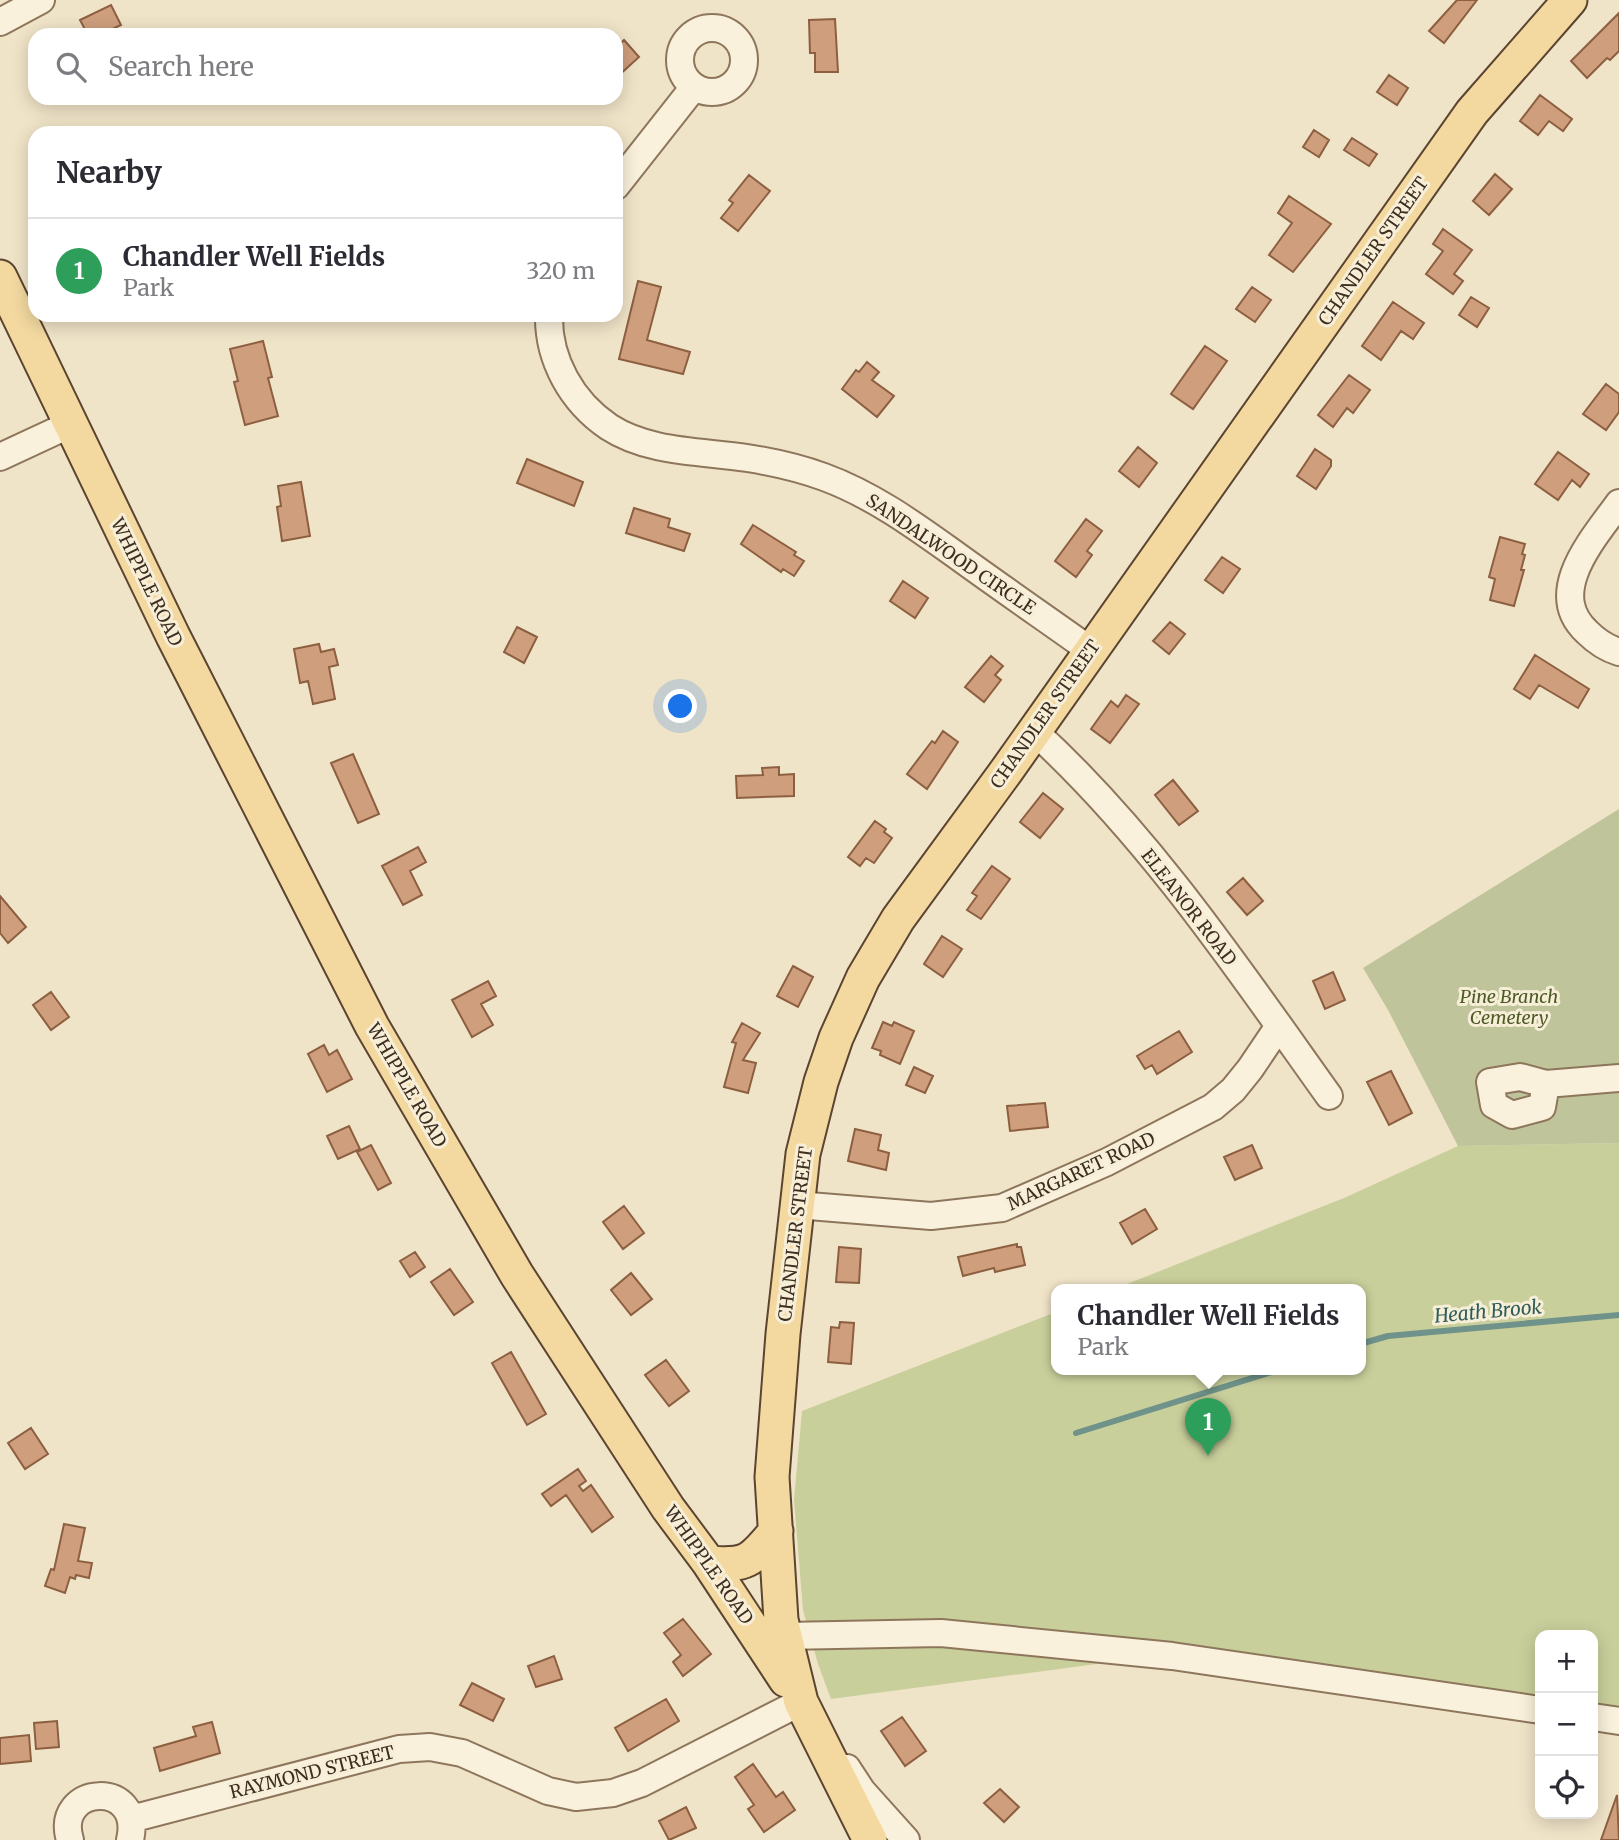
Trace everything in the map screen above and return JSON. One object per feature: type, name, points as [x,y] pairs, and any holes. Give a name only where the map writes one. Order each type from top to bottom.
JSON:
[{"type":"main road","name":"CHANDLER STREET","points":[[870,1840],[801,1702],[781,1620],[772,1477],[783,1334],[803,1154],[821,1082],[836,1038],[863,978],[898,919],[1472,112],[1570,0]]},
{"type":"main road","name":"WHIPPLE ROAD","points":[[0,277],[173,636],[372,1026],[517,1275],[668,1508],[709,1563],[801,1702]]},
{"type":"main road","points":[[709,1563],[735,1565],[755,1557],[776,1531]]},
{"type":"street","points":[[0,22],[41,0]]},
{"type":"street","points":[[623,177],[694,87]]},
{"type":"street","name":"SANDALWOOD CIRCLE","points":[[550,322],[551,342],[565,378],[582,403],[609,427],[665,448],[747,458],[793,467],[850,488],[898,514],[1090,650]]},
{"type":"street","points":[[0,457],[71,424]]},
{"type":"street","points":[[1619,503],[1583,556],[1569,594],[1572,614],[1583,629],[1602,645],[1619,652]]},
{"type":"street","name":"ELEANOR ROAD","points":[[1034,731],[1107,803],[1279,1026],[1329,1096]]},
{"type":"street","name":"MARGARET ROAD","points":[[797,1205],[931,1216],[1002,1208],[1107,1162],[1213,1107],[1233,1090],[1279,1026]]},
{"type":"street","points":[[1546,1084],[1619,1078]]},
{"type":"street","points":[[784,1636],[941,1633],[1131,1652],[1535,1709]]},
{"type":"street","name":"RAYMOND STREET","points":[[70,1840],[68,1821],[71,1811],[78,1803],[98,1795],[119,1801],[126,1809],[130,1829],[399,1749],[430,1747],[462,1753],[548,1791],[576,1797],[613,1793],[642,1783],[801,1702]]},
{"type":"street","name":"WHIPPLE ROAD","points":[[801,1702],[862,1790],[906,1840]]},
{"type":"street","points":[[1598,1718],[1619,1721]]},
{"type":"green space","name":"Pine Branch Cemetery","points":[[1619,809],[1619,1143],[1458,1146],[1388,1010],[1363,968]]},
{"type":"green space","points":[[1619,1143],[1619,1735],[1598,1732],[1598,1630],[1535,1630],[1535,1722],[1127,1660],[831,1699],[803,1610],[794,1500],[802,1411],[1051,1314],[1051,1375],[1366,1375],[1366,1284],[1127,1284],[1344,1198],[1458,1146]]},
{"type":"building","points":[[1457,0],[1477,0],[1444,43],[1429,31]]},
{"type":"building","points":[[111,5],[121,25],[115,28],[84,28],[80,20]]},
{"type":"building","points":[[1619,13],[1619,51],[1610,60],[1607,58],[1587,78],[1571,61]]},
{"type":"building","points":[[835,19],[838,72],[815,72],[815,53],[810,53],[809,20]]},
{"type":"building","points":[[623,41],[639,57],[623,72]]},
{"type":"building","points":[[1389,75],[1408,88],[1397,105],[1377,92]]},
{"type":"building","points":[[1540,95],[1572,119],[1563,131],[1549,121],[1538,135],[1520,121]]},
{"type":"building","points":[[1314,130],[1329,140],[1319,157],[1303,147]]},
{"type":"building","points":[[1352,138],[1377,154],[1369,166],[1344,150]]},
{"type":"building","points":[[1495,174],[1512,189],[1489,215],[1473,201]]},
{"type":"building","points":[[749,175],[770,191],[738,231],[721,218],[733,203],[729,200]]},
{"type":"building","points":[[1289,196],[1331,224],[1293,272],[1269,255],[1292,223],[1278,213]]},
{"type":"building","points":[[1443,229],[1472,250],[1454,274],[1463,281],[1453,294],[1426,274],[1443,251],[1433,244]]},
{"type":"building","points":[[638,281],[661,287],[647,340],[690,352],[683,374],[619,359]]},
{"type":"building","points":[[1252,287],[1271,300],[1255,322],[1236,309]]},
{"type":"building","points":[[1471,297],[1489,308],[1477,327],[1459,315]]},
{"type":"building","points":[[1393,302],[1424,323],[1413,339],[1401,331],[1381,360],[1362,346]]},
{"type":"building","points":[[263,341],[272,377],[268,378],[278,416],[245,425],[234,382],[238,381],[230,349]]},
{"type":"building","points":[[1205,346],[1227,361],[1193,409],[1171,394]]},
{"type":"building","points":[[867,362],[879,372],[872,380],[894,396],[877,417],[842,389],[856,370],[859,372]]},
{"type":"building","points":[[1349,375],[1370,390],[1353,413],[1347,408],[1333,427],[1318,415]]},
{"type":"building","points":[[1606,384],[1619,394],[1619,412],[1606,430],[1583,414]]},
{"type":"building","points":[[1138,447],[1157,463],[1139,487],[1119,471]]},
{"type":"building","points":[[1315,449],[1331,460],[1331,466],[1316,489],[1297,476]]},
{"type":"building","points":[[1558,452],[1589,474],[1580,487],[1572,480],[1558,500],[1535,484]]},
{"type":"building","points":[[527,459],[583,482],[574,506],[517,483]]},
{"type":"building","points":[[301,482],[310,536],[282,541],[277,507],[281,506],[278,486]]},
{"type":"building","points":[[634,508],[670,519],[668,527],[690,534],[684,551],[626,533]]},
{"type":"building","points":[[1086,519],[1102,531],[1087,551],[1092,555],[1076,577],[1055,561]]},
{"type":"building","points":[[753,525],[796,552],[794,555],[804,561],[794,576],[783,569],[781,572],[741,544]]},
{"type":"building","points":[[1500,537],[1525,544],[1521,570],[1524,570],[1514,606],[1490,600],[1495,579],[1489,577]]},
{"type":"building","points":[[1222,557],[1240,569],[1223,593],[1205,580]]},
{"type":"building","points":[[903,581],[928,598],[915,618],[890,601]]},
{"type":"building","points":[[1170,622],[1185,634],[1169,654],[1153,641]]},
{"type":"building","points":[[517,627],[537,637],[524,663],[504,652]]},
{"type":"building","points":[[319,644],[321,652],[334,649],[338,665],[329,667],[335,699],[313,704],[308,681],[300,683],[294,649]]},
{"type":"building","points":[[1535,655],[1589,689],[1578,708],[1539,685],[1530,699],[1514,689]]},
{"type":"building","points":[[991,656],[1003,666],[995,675],[1001,680],[984,702],[965,687]]},
{"type":"building","points":[[1126,695],[1139,704],[1110,743],[1091,729],[1111,701],[1118,707]]},
{"type":"building","points":[[943,731],[958,742],[927,789],[907,774]]},
{"type":"building","points":[[353,754],[379,814],[358,823],[331,763]]},
{"type":"building","points":[[779,767],[779,775],[794,774],[794,796],[737,798],[736,776],[763,775],[762,768]]},
{"type":"building","points":[[1173,780],[1198,811],[1179,825],[1155,795]]},
{"type":"building","points":[[1043,793],[1063,809],[1040,838],[1020,822]]},
{"type":"building","points":[[875,821],[886,829],[884,832],[892,838],[874,863],[866,858],[860,866],[848,857]]},
{"type":"building","points":[[418,847],[426,862],[410,871],[422,895],[403,905],[382,866]]},
{"type":"building","points":[[992,866],[1010,879],[981,919],[967,910],[977,896],[972,893]]},
{"type":"building","points":[[1243,878],[1263,901],[1247,915],[1227,892]]},
{"type":"building","points":[[0,896],[26,927],[8,943],[0,933]]},
{"type":"building","points":[[942,936],[962,949],[943,977],[924,964]]},
{"type":"building","points":[[793,966],[813,977],[798,1007],[777,996]]},
{"type":"building","points":[[1333,972],[1345,1000],[1325,1009],[1313,981]]},
{"type":"building","points":[[488,981],[496,996],[481,1004],[493,1025],[472,1037],[452,1000]]},
{"type":"building","points":[[51,992],[69,1017],[51,1030],[33,1005]]},
{"type":"building","points":[[883,1022],[892,1026],[894,1022],[914,1031],[900,1064],[880,1055],[881,1051],[872,1048]]},
{"type":"building","points":[[742,1023],[760,1033],[743,1060],[756,1063],[748,1093],[724,1087],[736,1043],[732,1042]]},
{"type":"building","points":[[1179,1031],[1192,1052],[1157,1074],[1152,1065],[1145,1069],[1137,1056]]},
{"type":"building","points":[[324,1045],[329,1055],[337,1050],[352,1079],[327,1092],[308,1054]]},
{"type":"building","points":[[914,1067],[933,1076],[925,1093],[906,1085]]},
{"type":"building","points":[[1391,1071],[1412,1113],[1389,1125],[1367,1082]]},
{"type":"building","points":[[1045,1103],[1048,1127],[1010,1131],[1007,1106]]},
{"type":"building","points":[[349,1126],[360,1149],[338,1159],[327,1136]]},
{"type":"building","points":[[855,1129],[881,1135],[878,1150],[889,1153],[886,1170],[848,1161]]},
{"type":"building","points":[[371,1145],[391,1183],[378,1190],[357,1152]]},
{"type":"building","points":[[1252,1145],[1262,1168],[1235,1180],[1224,1157]]},
{"type":"building","points":[[624,1206],[644,1233],[623,1249],[603,1222]]},
{"type":"building","points":[[1145,1209],[1157,1229],[1132,1244],[1120,1223]]},
{"type":"building","points":[[1017,1244],[1017,1247],[1021,1247],[1025,1265],[995,1272],[994,1268],[963,1276],[958,1257]]},
{"type":"building","points":[[839,1247],[861,1249],[859,1283],[836,1282]]},
{"type":"building","points":[[415,1252],[425,1267],[410,1277],[400,1261]]},
{"type":"building","points":[[450,1269],[473,1302],[454,1315],[431,1282]]},
{"type":"building","points":[[631,1273],[652,1299],[631,1315],[611,1290]]},
{"type":"building","points":[[840,1322],[854,1323],[851,1364],[828,1362],[831,1327],[839,1328]]},
{"type":"building","points":[[511,1352],[546,1414],[527,1425],[492,1363]]},
{"type":"building","points":[[666,1360],[689,1391],[669,1406],[645,1375]]},
{"type":"building","points":[[31,1428],[48,1454],[25,1469],[8,1443]]},
{"type":"building","points":[[578,1469],[586,1481],[579,1486],[583,1491],[591,1485],[613,1517],[592,1532],[566,1495],[551,1506],[542,1494]]},
{"type":"building","points":[[64,1524],[85,1528],[78,1561],[92,1563],[89,1578],[76,1575],[75,1579],[70,1577],[65,1593],[45,1586],[51,1569],[54,1570]]},
{"type":"building","points":[[683,1619],[711,1654],[683,1676],[673,1662],[681,1655],[664,1633]]},
{"type":"building","points":[[554,1656],[562,1679],[536,1687],[528,1666]]},
{"type":"building","points":[[472,1683],[504,1699],[493,1721],[460,1705]]},
{"type":"building","points":[[666,1699],[679,1721],[628,1751],[615,1728]]},
{"type":"building","points":[[902,1717],[926,1751],[905,1766],[881,1731]]},
{"type":"building","points":[[57,1721],[59,1747],[36,1749],[34,1723]]},
{"type":"building","points":[[212,1722],[220,1753],[160,1771],[154,1748],[196,1736],[193,1727]]},
{"type":"building","points":[[29,1735],[31,1761],[0,1764],[0,1738]]},
{"type":"building","points":[[753,1764],[776,1797],[783,1792],[795,1810],[764,1832],[748,1809],[754,1805],[735,1777]]},
{"type":"building","points":[[1000,1789],[1019,1807],[1004,1822],[984,1803]]},
{"type":"building","points":[[1617,1795],[1619,1840],[1601,1840]]},
{"type":"building","points":[[686,1807],[696,1828],[669,1840],[659,1821]]},
{"type":"waterway","name":"Heath Brook","points":[[1366,1342],[1388,1336],[1619,1315]]},
{"type":"waterway","name":"Heath Brook","points":[[1076,1433],[1262,1375]]},
{"type":"place","name":"Chandler Well Fields","points":[[1208,1456]]}]
